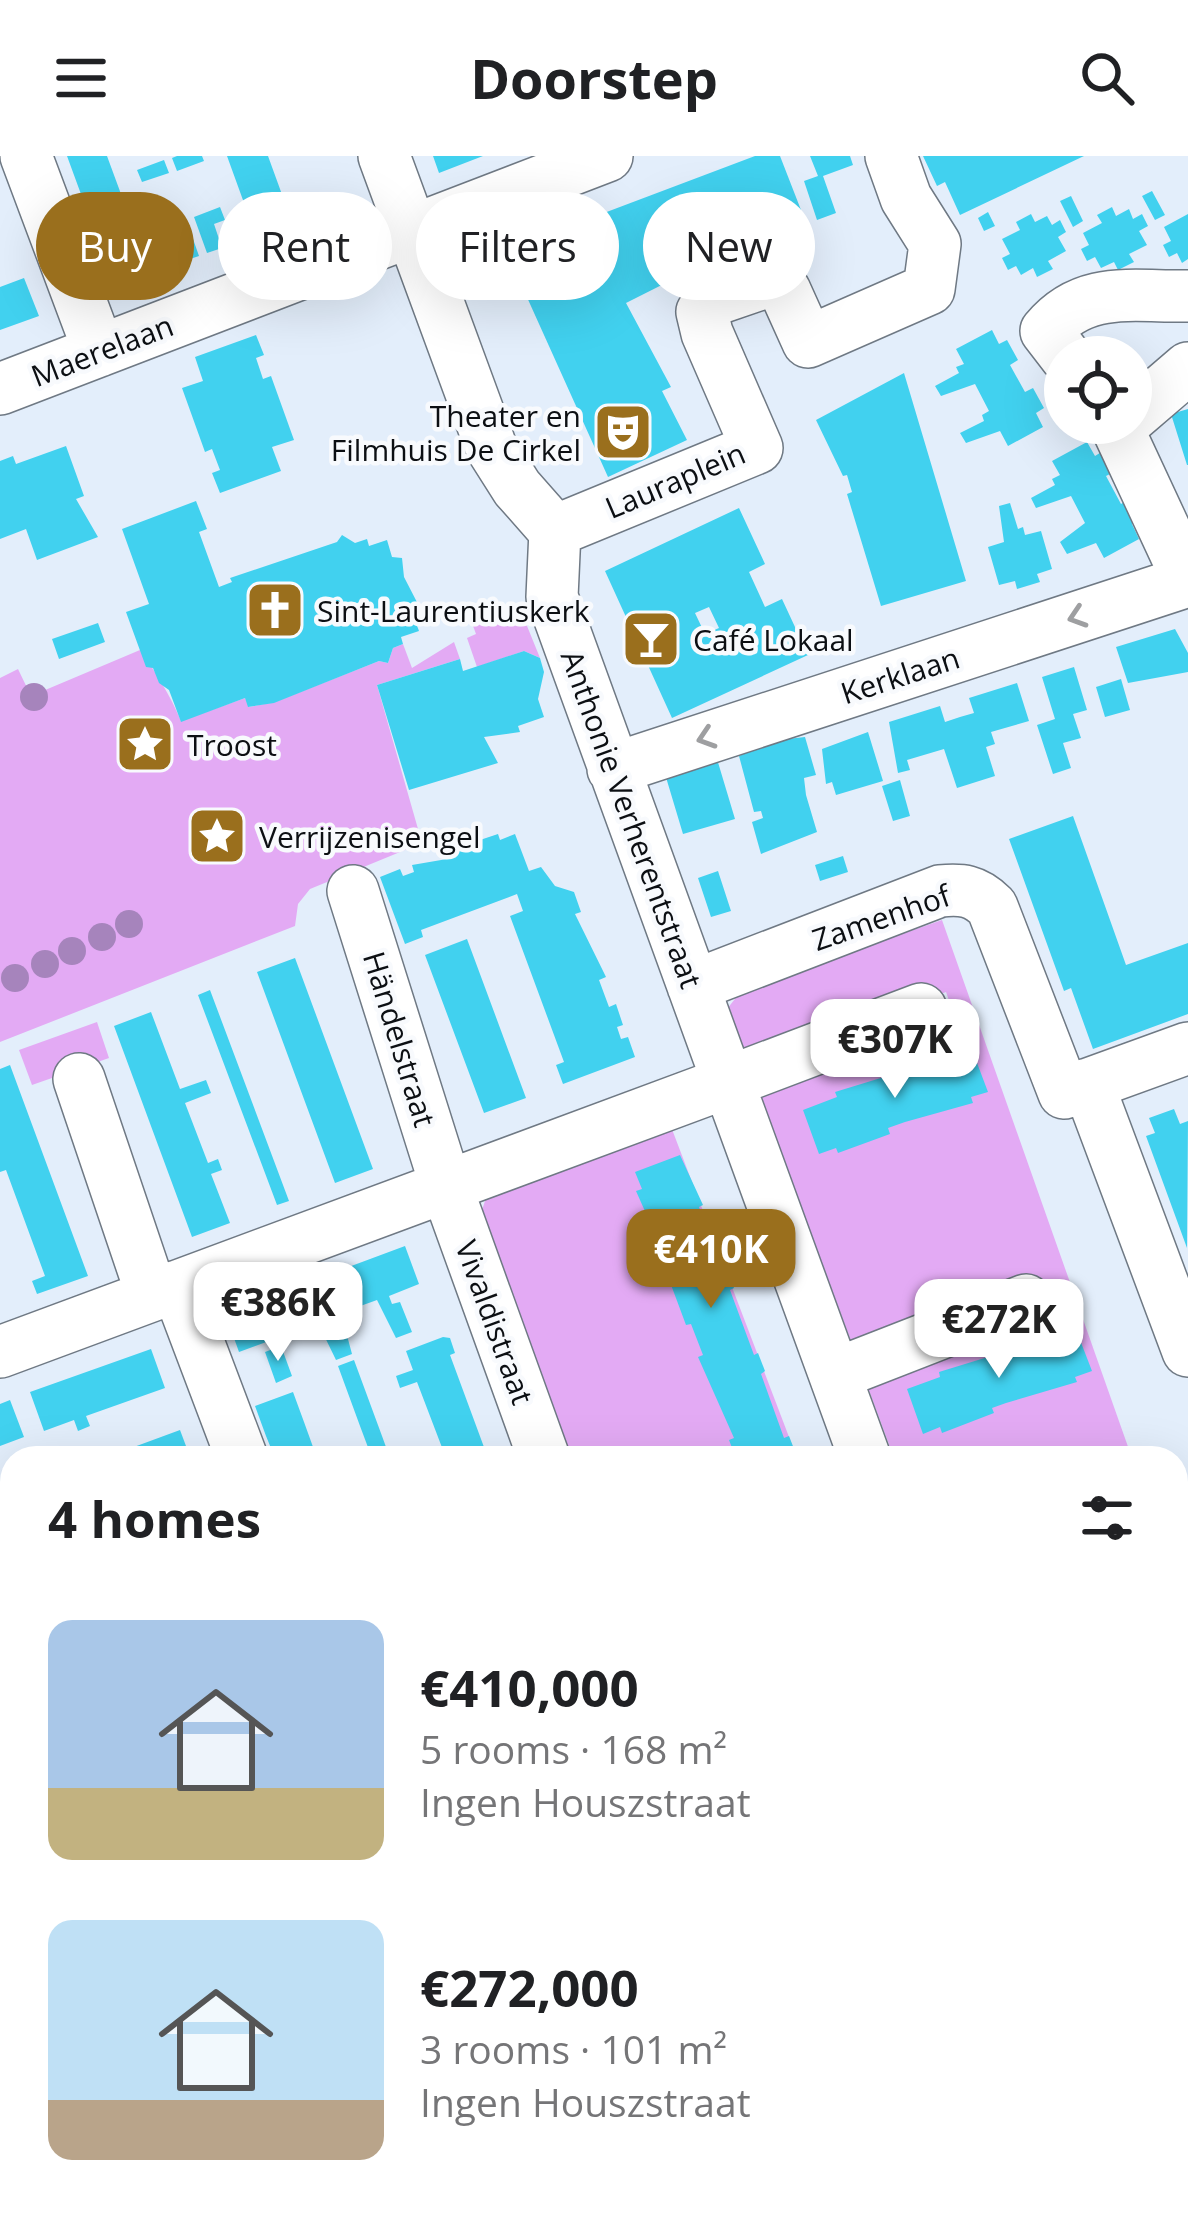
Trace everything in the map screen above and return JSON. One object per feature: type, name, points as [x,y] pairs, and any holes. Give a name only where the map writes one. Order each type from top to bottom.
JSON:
[{"type":"street","points":[[26,156],[99,351]]},
{"type":"street","points":[[383,156],[490,447],[517,488],[555,531]]},
{"type":"street","name":"Maerelaan","points":[[0,388],[607,156]]},
{"type":"street","name":"Lauraplein","points":[[555,531],[758,448],[706,333],[702,311],[711,301],[770,281],[785,290],[808,342],[929,289],[935,244],[906,198],[891,156]]},
{"type":"street","points":[[1050,336],[1046,331],[1065,308],[1089,298],[1188,296]]},
{"type":"street","points":[[1152,398],[1188,368]]},
{"type":"street","points":[[1131,444],[1188,580]]},
{"type":"street","name":"Anthonie Verherentstraat","points":[[555,531],[552,597],[861,1446]]},
{"type":"street","name":"Kerklaan","points":[[613,769],[1188,580]]},
{"type":"street","name":"Zamenhof","points":[[692,986],[940,891],[961,889],[980,895],[992,908],[1064,1093],[1088,1084]]},
{"type":"street","name":"Händelstraat","points":[[353,891],[446,1186]]},
{"type":"street","points":[[0,1352],[921,1010]]},
{"type":"street","points":[[1188,1048],[1088,1084],[1188,1351]]},
{"type":"street","points":[[79,1079],[165,1290],[236,1446]]},
{"type":"street","name":"Vivaldistraat","points":[[446,1186],[540,1446]]},
{"type":"street","points":[[836,1374],[1026,1300]]},
{"type":"shaded area","points":[[493,606],[500,625],[523,616],[540,658],[524,651],[477,667],[467,638],[476,634],[469,615]]},
{"type":"shaded area","points":[[454,642],[460,659],[377,685],[422,843],[310,889],[298,904],[295,926],[0,1042],[0,678],[18,669],[31,696],[140,650],[181,721],[245,698],[249,707],[275,702],[379,661],[388,663],[393,648],[403,644],[412,668]]},
{"type":"shaded area","points":[[942,920],[1128,1446],[890,1446],[864,1377],[1052,1303],[1042,1280],[854,1349],[759,1096],[956,1020],[946,992],[771,1061],[743,1066],[727,1009],[742,990]]},
{"type":"shaded area","points":[[97,1022],[109,1058],[32,1085],[19,1050]]},
{"type":"shaded area","points":[[670,1124],[792,1446],[555,1446],[478,1222],[488,1192]]},
{"type":"building","points":[[67,156],[107,156],[120,192],[80,192]]},
{"type":"building","points":[[202,156],[204,161],[177,171],[172,158]]},
{"type":"building","points":[[227,156],[268,156],[281,192],[240,192]]},
{"type":"building","points":[[433,156],[483,156],[439,173]]},
{"type":"building","points":[[755,156],[780,156],[794,192],[660,192]]},
{"type":"building","points":[[810,156],[850,156],[853,165],[823,176],[836,213],[817,220],[815,192],[808,192],[804,181],[818,176]]},
{"type":"building","points":[[923,156],[1084,156],[960,215],[945,182],[937,186]]},
{"type":"building","points":[[164,160],[169,173],[142,182],[137,170]]},
{"type":"building","points":[[1152,191],[1165,215],[1155,220],[1142,196]]},
{"type":"building","points":[[1071,196],[1083,221],[1073,227],[1060,201]]},
{"type":"building","points":[[643,198],[643,295],[626,303],[671,387],[662,391],[687,440],[608,477],[528,300],[619,300],[619,207]]},
{"type":"building","points":[[1112,207],[1116,216],[1129,209],[1133,219],[1142,214],[1148,226],[1139,231],[1147,245],[1129,254],[1134,262],[1118,270],[1114,262],[1101,268],[1095,257],[1087,261],[1081,249],[1089,245],[1083,233],[1102,223],[1097,215]]},
{"type":"building","points":[[218,208],[214,224],[218,249],[207,253],[194,217]]},
{"type":"building","points":[[988,212],[995,226],[984,231],[978,218]]},
{"type":"building","points":[[1031,214],[1035,222],[1047,216],[1052,225],[1060,220],[1066,232],[1058,237],[1066,251],[1048,261],[1053,269],[1037,277],[1033,268],[1021,275],[1016,266],[1008,270],[1002,258],[1010,254],[1002,239],[1020,230],[1016,222]]},
{"type":"building","points":[[1188,214],[1188,259],[1182,263],[1177,253],[1169,257],[1163,245],[1171,241],[1164,227]]},
{"type":"building","points":[[24,278],[39,316],[0,330],[0,287]]},
{"type":"building","points":[[992,330],[999,344],[1007,340],[1018,360],[1010,365],[1025,392],[1033,388],[1044,408],[1036,413],[1043,427],[1008,446],[1000,431],[966,443],[960,433],[984,421],[982,415],[989,411],[975,384],[941,396],[935,386],[959,373],[956,367],[964,364],[956,349]]},
{"type":"building","points":[[256,335],[264,355],[256,358],[263,379],[271,376],[294,440],[272,447],[281,471],[220,493],[212,473],[220,470],[212,449],[205,452],[182,388],[203,381],[195,357]]},
{"type":"building","points":[[904,373],[966,581],[881,606],[847,494],[852,492],[847,475],[843,476],[816,420]]},
{"type":"building","points":[[1188,409],[1188,465],[1187,465],[1171,414]]},
{"type":"building","points":[[1083,444],[1095,456],[1103,451],[1114,472],[1106,476],[1121,504],[1129,499],[1140,520],[1132,524],[1139,539],[1104,558],[1096,543],[1067,554],[1060,542],[1085,523],[1071,496],[1036,508],[1031,498],[1055,485],[1052,479],[1060,475],[1052,461]]},
{"type":"building","points":[[66,446],[84,496],[76,499],[98,537],[37,560],[26,529],[0,539],[0,461],[13,456],[16,464]]},
{"type":"building","name":"Sint-Laurentiuskerk","points":[[196,501],[207,529],[199,532],[219,587],[232,582],[230,578],[337,542],[342,535],[355,543],[367,539],[369,546],[387,540],[392,557],[402,558],[404,577],[420,608],[413,615],[419,631],[401,637],[403,644],[393,648],[388,663],[379,661],[274,703],[248,707],[245,698],[181,722],[169,690],[159,683],[153,668],[146,667],[126,612],[149,604],[122,529]]},
{"type":"building","points":[[1010,503],[1018,529],[1023,527],[1025,535],[1041,531],[1052,569],[1037,574],[1040,582],[1017,589],[1015,581],[999,585],[988,547],[1004,542],[999,506]]},
{"type":"building","points":[[739,508],[765,564],[749,572],[765,607],[782,599],[808,655],[672,718],[605,571]],"holes":[[[709,607],[719,628],[705,634],[695,613]]]},
{"type":"building","points":[[98,623],[105,642],[59,659],[52,639]]},
{"type":"building","points":[[1175,629],[1188,653],[1188,672],[1128,683],[1116,647]]},
{"type":"building","points":[[524,651],[540,658],[544,672],[538,699],[544,717],[518,726],[520,732],[484,737],[498,763],[409,790],[377,685],[460,659],[463,671]]},
{"type":"building","points":[[1074,667],[1087,710],[1073,714],[1081,738],[1063,743],[1071,768],[1053,774],[1037,725],[1055,719],[1042,677]]},
{"type":"building","points":[[1121,679],[1130,710],[1105,717],[1096,687]]},
{"type":"building","points":[[1017,683],[1029,721],[991,732],[995,744],[986,747],[995,776],[957,788],[944,749],[907,760],[910,770],[898,773],[889,722],[940,706],[945,722],[974,713],[969,698]]},
{"type":"building","points":[[868,732],[883,781],[836,795],[832,782],[826,784],[822,749]]},
{"type":"building","points":[[805,737],[816,775],[804,778],[806,795],[817,832],[761,854],[752,822],[763,818],[761,811],[754,812],[739,756],[778,740]]},
{"type":"building","points":[[717,759],[735,819],[683,834],[665,774]]},
{"type":"building","points":[[900,780],[910,816],[893,821],[882,786]]},
{"type":"building","points":[[1073,816],[1126,965],[1188,943],[1188,1014],[1093,1049],[1071,988],[1064,991],[1009,839]]},
{"type":"building","points":[[498,834],[500,840],[515,834],[529,871],[541,867],[555,886],[574,892],[581,912],[575,914],[606,977],[599,980],[609,1007],[616,1004],[623,1025],[617,1027],[621,1039],[628,1037],[635,1057],[563,1084],[556,1065],[564,1062],[510,916],[523,911],[517,894],[421,930],[423,937],[405,944],[380,877],[400,869],[403,876],[414,872],[412,865],[447,859],[445,853],[479,847],[477,841]]},
{"type":"building","points":[[843,856],[848,872],[820,881],[815,865]]},
{"type":"building","points":[[718,871],[731,911],[711,917],[698,878]]},
{"type":"building","points":[[467,939],[526,1098],[484,1113],[425,955]]},
{"type":"building","points":[[295,958],[373,1169],[335,1183],[257,972]]},
{"type":"building","points":[[210,990],[289,1201],[277,1205],[198,995]]},
{"type":"building","points":[[151,1012],[180,1089],[206,1080],[211,1093],[185,1103],[208,1163],[218,1159],[222,1170],[211,1174],[230,1223],[192,1237],[114,1026]]},
{"type":"building","points":[[971,1047],[988,1092],[971,1097],[973,1103],[888,1128],[890,1134],[838,1153],[836,1148],[819,1154],[803,1110],[837,1097],[835,1092]]},
{"type":"building","points":[[10,1065],[88,1276],[37,1294],[32,1281],[45,1276],[6,1170],[0,1172],[0,1069]]},
{"type":"building","points":[[1174,1109],[1180,1124],[1188,1121],[1187,1248],[1146,1136],[1155,1133],[1149,1118]]},
{"type":"building","points":[[680,1155],[703,1205],[699,1207],[723,1272],[727,1271],[734,1288],[730,1290],[754,1355],[758,1353],[765,1371],[761,1374],[784,1438],[789,1436],[793,1446],[731,1446],[729,1440],[734,1438],[698,1357],[703,1355],[667,1274],[672,1272],[636,1191],[642,1189],[635,1172]]},
{"type":"building","points":[[405,1246],[419,1284],[389,1296],[392,1304],[400,1302],[412,1332],[396,1338],[377,1300],[341,1313],[352,1354],[336,1360],[318,1323],[239,1352],[225,1313]]},
{"type":"building","points":[[1075,1327],[1092,1371],[1075,1377],[1077,1382],[992,1408],[994,1413],[942,1433],[940,1427],[923,1434],[907,1389],[940,1377],[939,1372],[1024,1346],[1022,1341]]},
{"type":"building","points":[[450,1338],[455,1353],[450,1355],[484,1446],[441,1446],[417,1382],[400,1388],[396,1376],[413,1370],[406,1351]]},
{"type":"building","points":[[281,1346],[292,1376],[276,1383],[265,1352]]},
{"type":"building","points":[[151,1349],[165,1388],[86,1416],[90,1426],[78,1431],[74,1420],[44,1431],[30,1392]]},
{"type":"building","points":[[354,1360],[386,1446],[368,1446],[338,1366]]},
{"type":"building","points":[[293,1392],[313,1446],[270,1446],[255,1406]]},
{"type":"building","points":[[10,1400],[24,1437],[0,1446],[0,1404]]},
{"type":"building","points":[[180,1430],[186,1446],[137,1446]]},
{"type":"place","name":"Theater en Filmhuis De Cirkel","points":[[623,432]]},
{"type":"place","name":"Sint-Laurentiuskerk","points":[[275,610]]},
{"type":"place","name":"Café Lokaal","points":[[651,639]]},
{"type":"place","name":"Troost","points":[[145,744]]},
{"type":"place","name":"Verrijzenisengel","points":[[217,836]]}]
